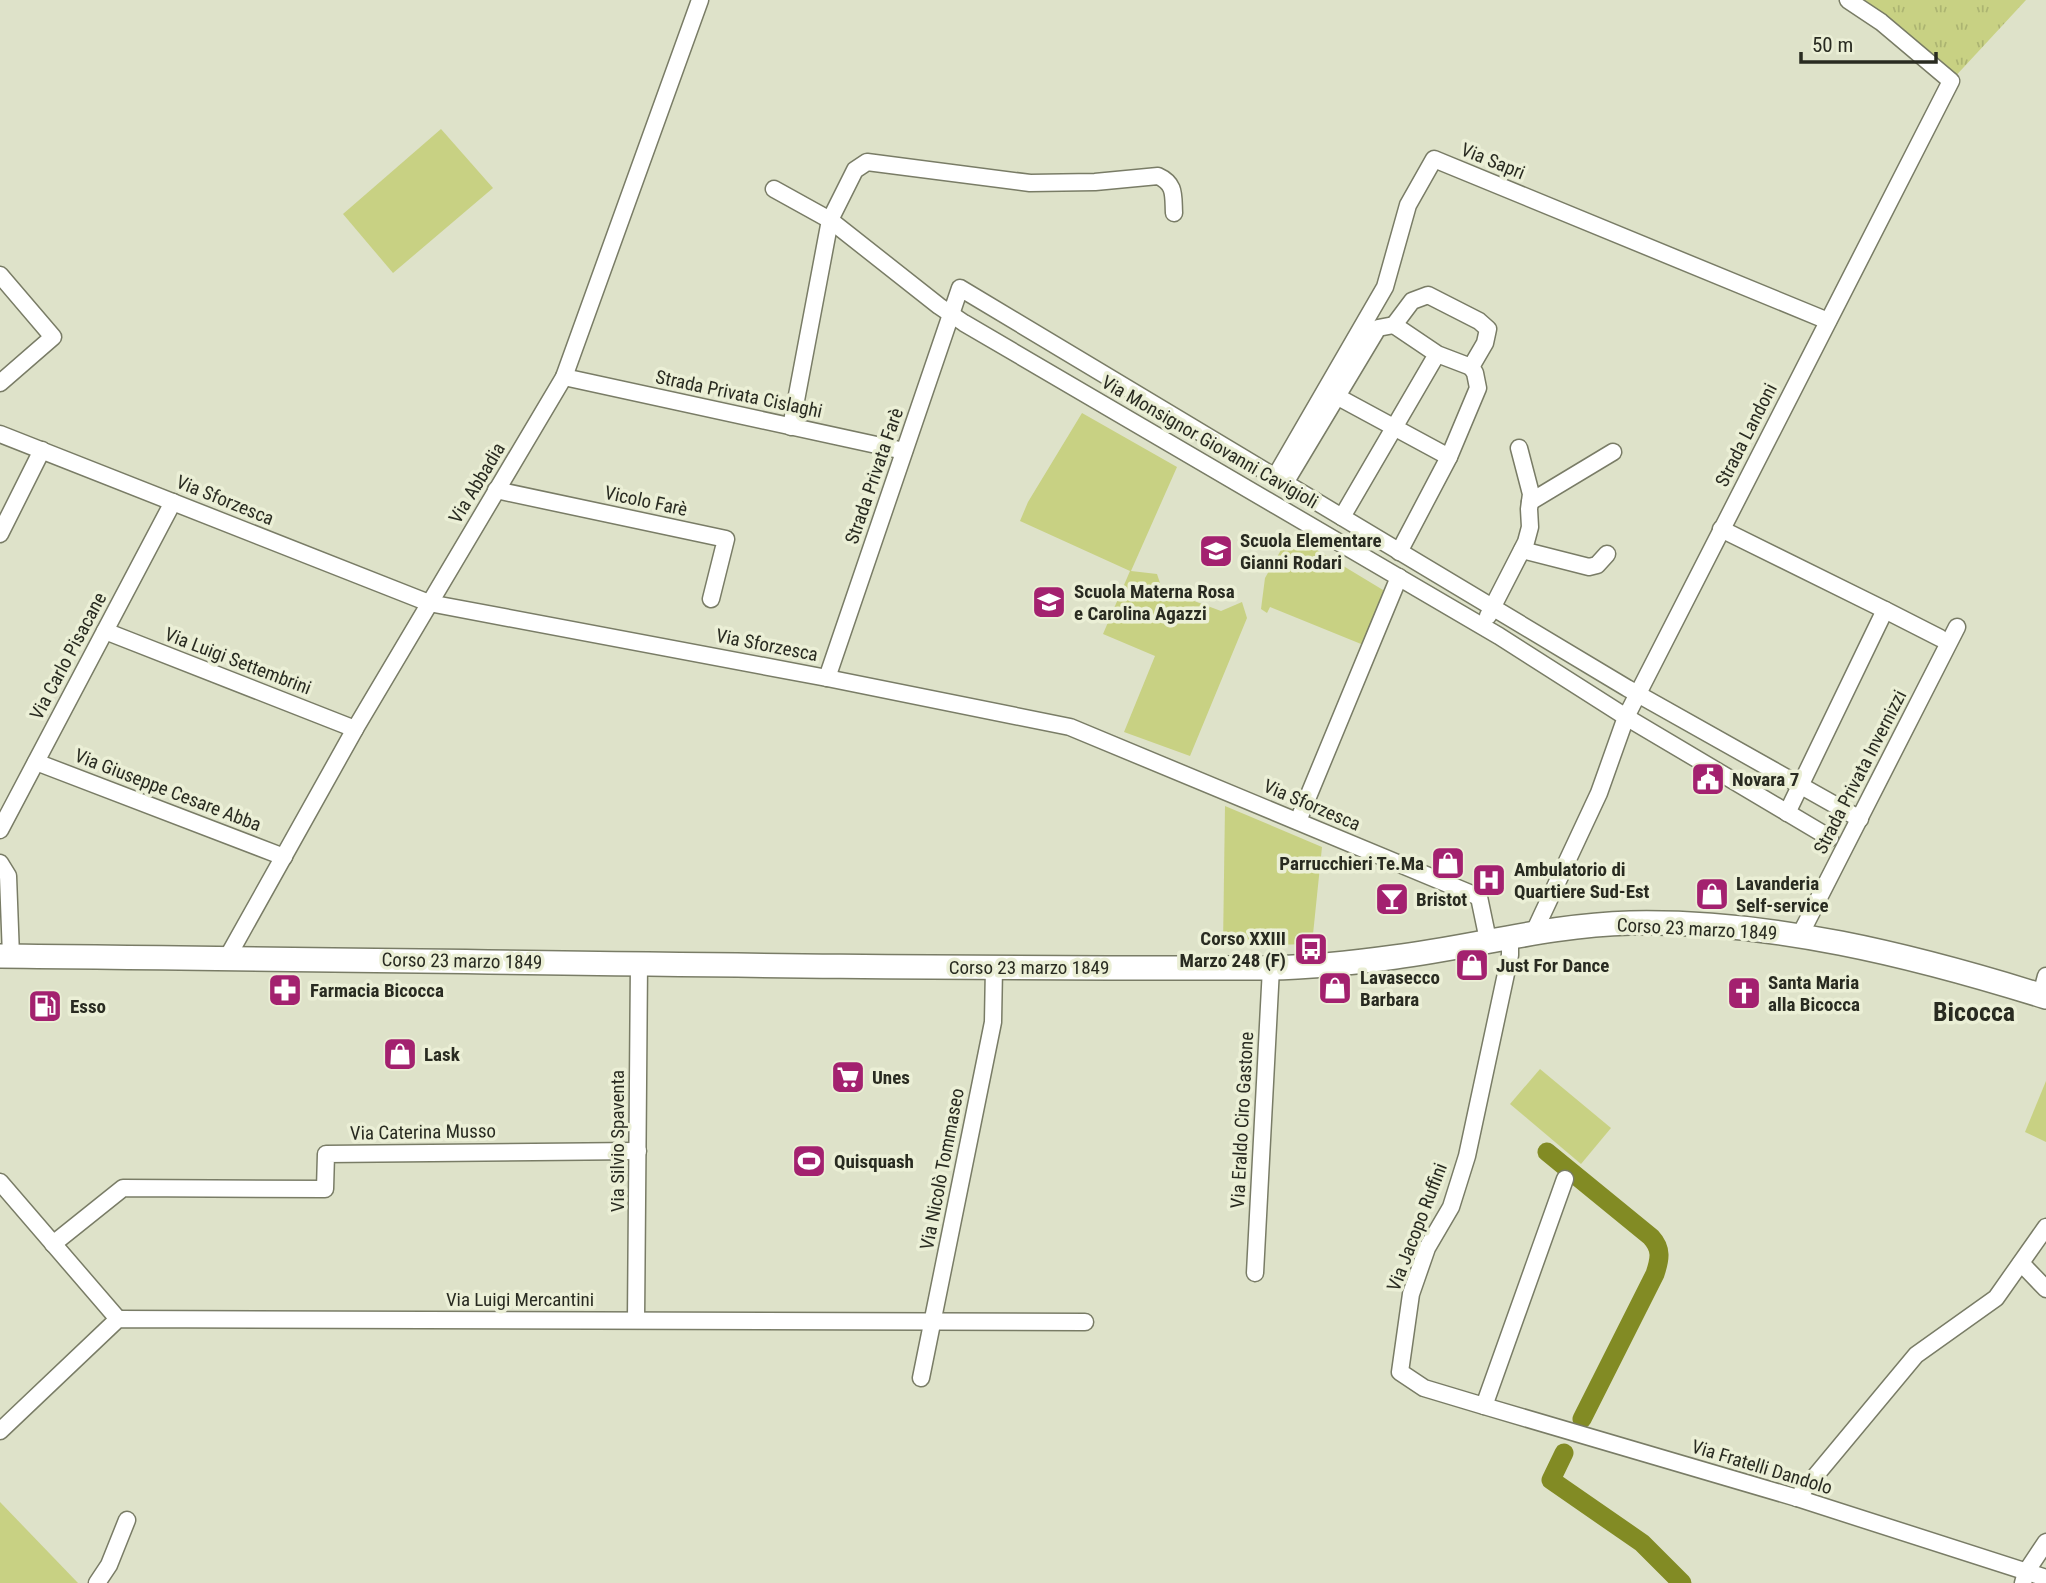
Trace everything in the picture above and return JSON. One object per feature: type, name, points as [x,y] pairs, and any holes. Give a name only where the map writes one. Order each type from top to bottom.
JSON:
[{"type":"main road","name":"Corso 23 marzo 1849","points":[[5,956],[1271,968],[1397,957],[1534,932],[1630,923],[1709,926],[1800,935],[2044,989]]},
{"type":"street","name":"Via Abbadia","points":[[227,958],[355,729],[564,377],[700,0]]},
{"type":"street","name":"Strada Landoni","points":[[1534,932],[1599,793],[1637,694],[1951,81],[1881,22],[1848,0]]},
{"type":"street","name":"Via Sapri","points":[[1280,480],[1385,287],[1408,205],[1433,159],[1828,321]]},
{"type":"street","points":[[791,427],[830,220],[855,170],[867,162],[1030,183],[1095,182],[1158,176],[1173,186],[1174,213]]},
{"type":"street","name":"Via Monsignor Giovanni Cavigioli","points":[[774,189],[830,220],[951,314],[1399,577],[1626,717],[1830,838]]},
{"type":"street","points":[[0,275],[53,337],[0,383]]},
{"type":"street","name":"Via Monsignor Giovanni Cavigioli","points":[[960,288],[1637,694],[1860,819]]},
{"type":"street","name":"Strada Privata Farè","points":[[827,678],[960,288]]},
{"type":"street","points":[[1280,480],[1338,397],[1378,328],[1394,325],[1412,301],[1428,295],[1479,321],[1488,329],[1485,343],[1471,367]]},
{"type":"street","points":[[1394,325],[1437,354],[1471,367],[1478,388],[1449,457],[1399,552]]},
{"type":"street","points":[[1342,517],[1437,354]]},
{"type":"street","name":"Strada Privata Cislaghi","points":[[564,377],[904,452]]},
{"type":"street","points":[[1338,397],[1449,457]]},
{"type":"street","name":"Via Sforzesca","points":[[0,435],[429,603],[1070,727],[1479,897],[1499,938]]},
{"type":"street","points":[[1482,627],[1522,550],[1530,527],[1531,494],[1519,448]]},
{"type":"street","points":[[0,534],[41,450]]},
{"type":"street","points":[[1530,502],[1612,452]]},
{"type":"street","name":"Vicolo Farè","points":[[496,491],[726,540],[711,599]]},
{"type":"street","name":"Via Carlo Pisacane","points":[[0,830],[173,502]]},
{"type":"street","points":[[1721,529],[1940,638]]},
{"type":"street","points":[[1522,550],[1589,567],[1598,565],[1607,554]]},
{"type":"street","points":[[1298,821],[1399,577]]},
{"type":"street","points":[[1787,813],[1885,610]]},
{"type":"street","name":"Strada Privata Invernizzi","points":[[1800,935],[1957,627]]},
{"type":"street","name":"Via Luigi Settembrini","points":[[105,631],[355,729]]},
{"type":"street","name":"Via Giuseppe Cesare Abba","points":[[36,762],[285,857]]},
{"type":"street","points":[[0,863],[8,876],[5,956]]},
{"type":"street","name":"Via Jacopo Ruffini","points":[[1484,1406],[1424,1388],[1399,1373],[1411,1294],[1427,1248],[1451,1207],[1467,1156],[1510,956],[1499,938]]},
{"type":"street","name":"Via Silvio Spaventa","points":[[636,1320],[639,963]]},
{"type":"street","name":"Via Nicolò Tommaseo","points":[[921,1378],[993,1023],[994,967]]},
{"type":"street","name":"Via Eraldo Ciro Gastone","points":[[1255,1273],[1271,968]]},
{"type":"street","name":"Via Caterina Musso","points":[[53,1244],[122,1188],[325,1189],[326,1154],[638,1151]]},
{"type":"street","points":[[1484,1406],[1565,1180]]},
{"type":"street","points":[[0,1182],[118,1319],[0,1431]]},
{"type":"street","points":[[1797,1499],[1916,1355],[1996,1298],[2046,1227]]},
{"type":"street","points":[[2021,1263],[2046,1289]]},
{"type":"street","name":"Via Luigi Mercantini","points":[[118,1319],[1085,1322]]},
{"type":"street","name":"Via Fratelli Dandolo","points":[[1484,1406],[1797,1499],[2024,1578],[2046,1578]]},
{"type":"street","points":[[97,1583],[109,1565],[127,1520]]},
{"type":"street","points":[[2024,1578],[2046,1542]]},
{"type":"green space","points":[[1843,0],[2026,0],[1951,81]]},
{"type":"green space","points":[[441,129],[493,188],[393,273],[343,214]]},
{"type":"green space","points":[[1082,413],[1177,467],[1131,571],[1157,574],[1162,589],[1221,611],[1242,602],[1247,618],[1190,756],[1124,732],[1155,656],[1103,634],[1130,571],[1020,521],[1028,502]]},
{"type":"green space","points":[[1297,538],[1388,593],[1366,646],[1270,607],[1267,613],[1261,609],[1265,578],[1285,543]]},
{"type":"green space","points":[[1225,806],[1322,847],[1312,944],[1223,946]]},
{"type":"green space","points":[[1540,1069],[1611,1128],[1581,1164],[1510,1104]]},
{"type":"green space","points":[[2046,1081],[2046,1142],[2025,1132]]},
{"type":"green space","points":[[0,1502],[78,1583],[0,1583]]},
{"type":"waterway","points":[[1547,1152],[1651,1237],[1659,1254],[1655,1274],[1582,1419]]},
{"type":"waterway","points":[[1564,1453],[1551,1480],[1642,1543],[1682,1583]]},
{"type":"place","name":"Scuola Elementare Gianni Rodari","points":[[1216,551]]},
{"type":"place","name":"Scuola Materna Rosa e Carolina Agazzi","points":[[1049,602]]},
{"type":"place","name":"Novara 7","points":[[1708,779]]},
{"type":"place","name":"Parrucchieri Te.Ma","points":[[1448,863]]},
{"type":"place","name":"Ambulatorio di Quartiere Sud-Est","points":[[1489,880]]},
{"type":"place","name":"Lavanderia Self-service","points":[[1712,894]]},
{"type":"place","name":"Bristot","points":[[1392,899]]},
{"type":"place","name":"Corso XXIII Marzo 248 (F)","points":[[1311,949]]},
{"type":"place","name":"Just For Dance","points":[[1472,965]]},
{"type":"place","name":"Lavasecco Barbara","points":[[1335,988]]},
{"type":"place","name":"Farmacia Bicocca","points":[[285,990]]},
{"type":"place","name":"Santa Maria alla Bicocca","points":[[1744,993]]},
{"type":"place","name":"Esso","points":[[45,1006]]},
{"type":"place","name":"Lask","points":[[400,1054]]},
{"type":"place","name":"Unes","points":[[848,1077]]},
{"type":"place","name":"Quisquash","points":[[809,1161]]},
{"type":"district","name":"Bicocca","points":[[1974,1012]]}]
